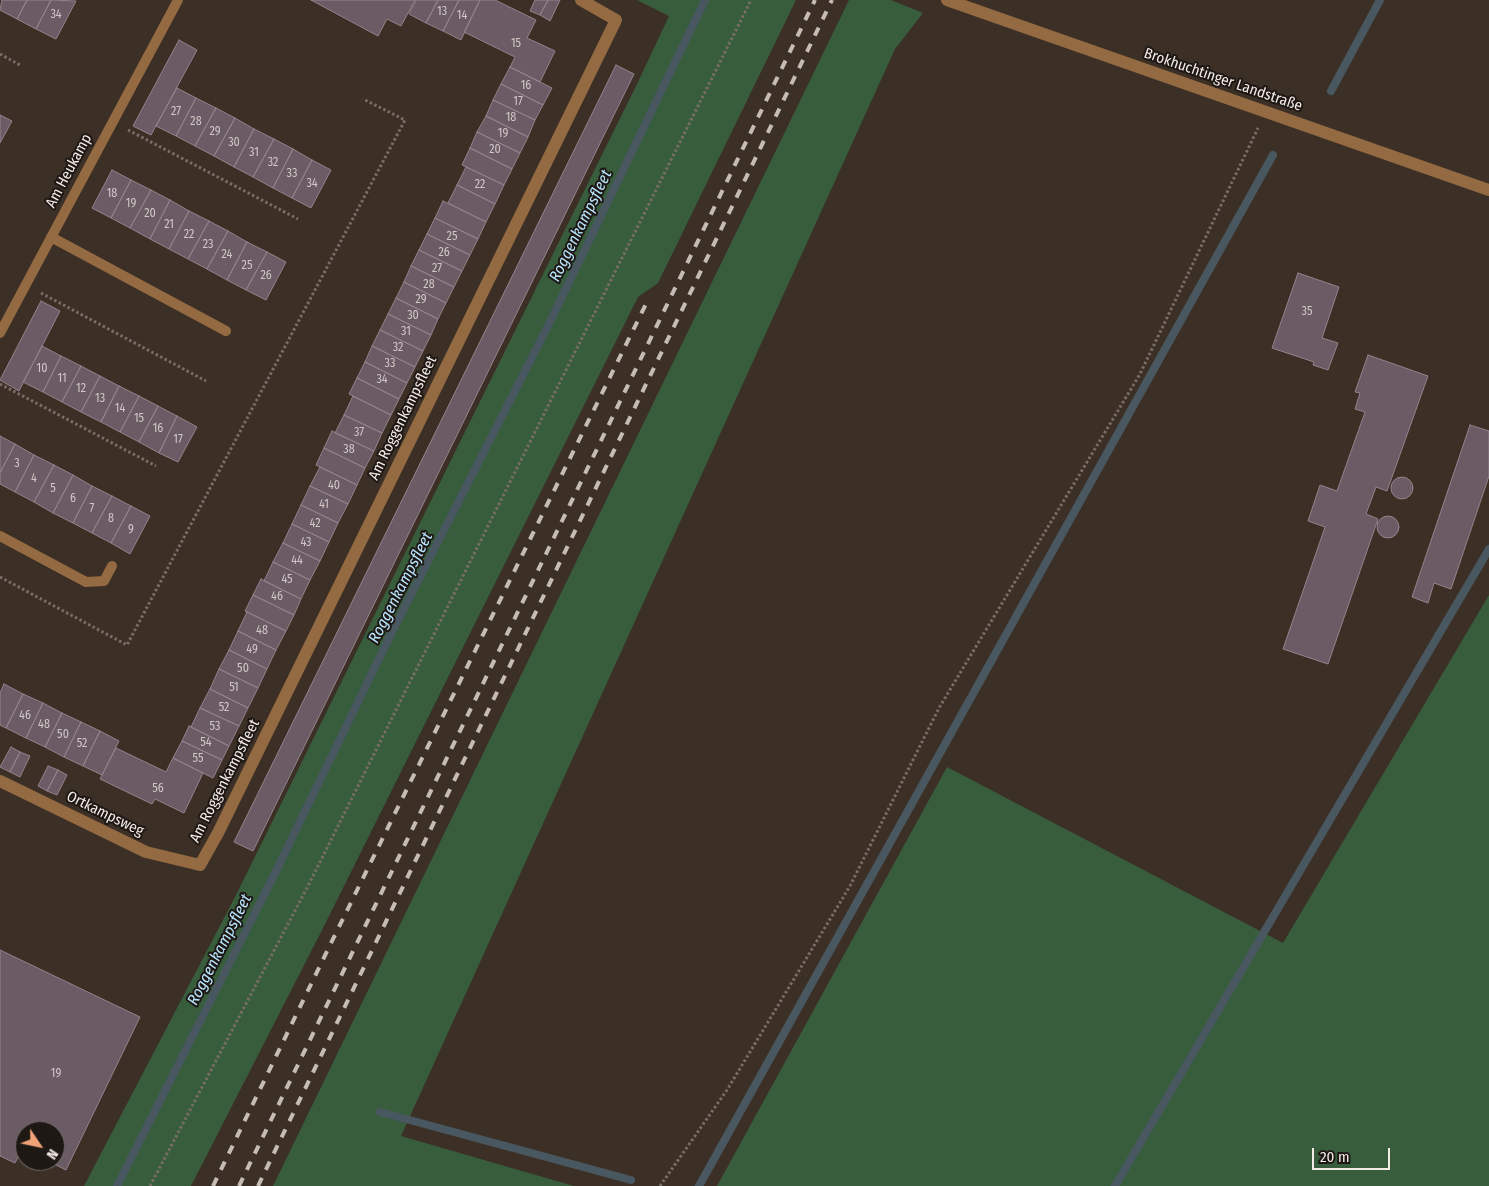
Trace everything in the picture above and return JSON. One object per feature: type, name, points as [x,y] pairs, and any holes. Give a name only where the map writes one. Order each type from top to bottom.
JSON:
[{"type":"street","name":"Am Roggenkampsfleet","points":[[200,865],[218,833],[616,20],[581,0]]},
{"type":"street","name":"Brokhuchtinger Landstraße","points":[[947,0],[1489,190]]},
{"type":"street","name":"Ortkampsweg","points":[[0,780],[146,852],[200,865]]},
{"type":"lane","name":"Am Heukamp","points":[[0,333],[178,0]]},
{"type":"lane","points":[[51,238],[226,331]]},
{"type":"lane","points":[[0,536],[86,582],[104,581],[112,566]]},
{"type":"path","points":[[150,1186],[312,877],[751,0]]},
{"type":"path","points":[[0,54],[20,64]]},
{"type":"path","points":[[0,577],[127,645],[405,120],[363,99]]},
{"type":"path","points":[[660,1186],[727,1090],[850,886],[939,708],[1140,374],[1266,112]]},
{"type":"path","points":[[112,121],[298,219]]},
{"type":"path","points":[[26,285],[206,381]]},
{"type":"path","points":[[0,384],[156,466]]},
{"type":"green space","points":[[637,0],[796,0],[658,283],[638,297],[320,934],[191,1186],[84,1186],[236,895],[669,16]]},
{"type":"green space","points":[[849,0],[891,0],[923,13],[895,49],[401,1136],[574,1186],[273,1186]]},
{"type":"green space","points":[[1489,595],[1489,1186],[717,1186],[947,767],[1283,943]]},
{"type":"building","points":[[2,0],[27,0],[17,19],[0,10]]},
{"type":"building","points":[[27,0],[51,0],[36,29],[17,19]]},
{"type":"building","points":[[51,0],[76,1],[56,39],[36,29]]},
{"type":"building","points":[[311,0],[415,0],[401,26],[387,19],[378,36]]},
{"type":"building","points":[[416,0],[438,0],[426,23],[409,14]]},
{"type":"building","points":[[438,0],[459,0],[443,31],[426,23]]},
{"type":"building","points":[[459,0],[480,0],[461,40],[443,31]]},
{"type":"building","points":[[480,0],[495,0],[536,20],[527,38],[555,51],[540,82],[510,67],[515,57],[464,32]]},
{"type":"building","points":[[535,0],[548,0],[540,15],[530,11]]},
{"type":"building","points":[[548,0],[560,0],[550,21],[540,15]]},
{"type":"building","points":[[179,40],[197,50],[151,135],[133,126]]},
{"type":"building","points":[[616,65],[634,74],[253,851],[234,842]]},
{"type":"building","points":[[510,67],[552,88],[543,105],[501,84]]},
{"type":"building","points":[[501,84],[543,105],[535,120],[493,100]]},
{"type":"building","points":[[177,88],[196,98],[176,136],[156,126]]},
{"type":"building","points":[[196,98],[216,108],[195,146],[176,136]]},
{"type":"building","points":[[493,100],[535,120],[528,137],[486,116]]},
{"type":"building","points":[[216,108],[235,118],[214,156],[195,146]]},
{"type":"building","points":[[0,115],[12,121],[0,143]]},
{"type":"building","points":[[486,116],[528,137],[520,153],[477,132]]},
{"type":"building","points":[[235,118],[254,129],[234,167],[214,156]]},
{"type":"building","points":[[254,129],[274,139],[253,177],[234,167]]},
{"type":"building","points":[[477,132],[520,153],[512,169],[470,148]]},
{"type":"building","points":[[274,139],[293,149],[273,188],[253,177]]},
{"type":"building","points":[[470,148],[512,169],[504,185],[462,165]]},
{"type":"building","points":[[293,149],[312,160],[292,198],[273,188]]},
{"type":"building","points":[[312,160],[331,170],[311,208],[292,198]]},
{"type":"building","points":[[466,167],[504,185],[495,204],[457,185]]},
{"type":"building","points":[[112,170],[131,180],[111,218],[92,208]]},
{"type":"building","points":[[131,180],[151,190],[130,228],[111,218]]},
{"type":"building","points":[[457,185],[495,204],[486,222],[448,203]]},
{"type":"building","points":[[151,190],[170,200],[150,239],[130,228]]},
{"type":"building","points":[[170,200],[189,211],[169,249],[150,239]]},
{"type":"building","points":[[443,201],[486,222],[478,239],[435,218]]},
{"type":"building","points":[[189,211],[209,221],[188,259],[169,249]]},
{"type":"building","points":[[435,218],[478,239],[470,255],[427,234]]},
{"type":"building","points":[[209,221],[228,231],[207,269],[188,259]]},
{"type":"building","points":[[228,231],[247,242],[227,280],[207,269]]},
{"type":"building","points":[[427,234],[470,255],[462,271],[419,250]]},
{"type":"building","points":[[247,242],[267,252],[246,290],[227,280]]},
{"type":"building","points":[[419,250],[462,271],[454,287],[411,266]]},
{"type":"building","points":[[267,252],[286,262],[266,300],[246,290]]},
{"type":"building","points":[[411,266],[454,287],[446,303],[404,282]]},
{"type":"building","points":[[1298,273],[1339,287],[1322,338],[1338,343],[1328,370],[1313,365],[1314,362],[1272,348]]},
{"type":"building","points":[[404,282],[446,303],[438,319],[396,298]]},
{"type":"building","points":[[396,298],[438,319],[431,335],[388,314]]},
{"type":"building","points":[[41,301],[60,311],[19,391],[0,380]]},
{"type":"building","points":[[388,314],[431,335],[423,351],[380,330]]},
{"type":"building","points":[[380,330],[423,351],[415,367],[372,346]]},
{"type":"building","points":[[42,346],[61,356],[43,392],[23,382]]},
{"type":"building","points":[[372,346],[415,367],[407,383],[365,362]]},
{"type":"building","points":[[1368,355],[1428,376],[1387,491],[1376,487],[1366,514],[1378,519],[1328,664],[1283,649],[1325,527],[1308,521],[1320,485],[1337,491],[1365,412],[1355,409],[1360,393],[1355,392]]},
{"type":"building","points":[[61,356],[81,366],[62,402],[43,392]]},
{"type":"building","points":[[365,362],[407,383],[399,399],[357,378]]},
{"type":"building","points":[[81,366],[100,376],[81,412],[62,402]]},
{"type":"building","points":[[100,376],[119,386],[101,422],[81,412]]},
{"type":"building","points":[[357,378],[399,399],[391,415],[349,394]]},
{"type":"building","points":[[119,386],[139,396],[120,432],[101,422]]},
{"type":"building","points":[[139,396],[158,406],[139,442],[120,432]]},
{"type":"building","points":[[353,396],[391,415],[382,433],[344,415]]},
{"type":"building","points":[[158,406],[177,416],[159,453],[139,442]]},
{"type":"building","points":[[344,415],[382,433],[374,451],[335,433]]},
{"type":"building","points":[[177,416],[197,427],[178,462],[159,453]]},
{"type":"building","points":[[1470,425],[1489,431],[1489,476],[1451,589],[1434,583],[1428,603],[1412,597]]},
{"type":"building","points":[[332,431],[374,451],[365,468],[324,448]]},
{"type":"building","points":[[0,436],[15,444],[0,473]]},
{"type":"building","points":[[15,444],[34,455],[15,492],[0,484],[0,473]]},
{"type":"building","points":[[324,448],[365,468],[357,485],[316,465]]},
{"type":"building","points":[[34,455],[54,465],[34,502],[15,492]]},
{"type":"building","points":[[54,465],[73,475],[53,513],[34,502]]},
{"type":"building","points":[[320,467],[357,485],[348,504],[310,486]]},
{"type":"building","points":[[73,475],[92,486],[73,523],[53,513]]},
{"type":"building","points":[[1402,477],[1410,480],[1413,488],[1410,496],[1402,499],[1394,496],[1391,488],[1394,480]]},
{"type":"building","points":[[92,486],[112,496],[92,533],[73,523]]},
{"type":"building","points":[[310,486],[348,504],[338,523],[301,505]]},
{"type":"building","points":[[112,496],[131,506],[111,543],[92,533]]},
{"type":"building","points":[[301,505],[338,523],[329,542],[292,524]]},
{"type":"building","points":[[131,506],[150,516],[130,554],[111,543]]},
{"type":"building","points":[[1388,516],[1396,519],[1399,527],[1396,535],[1388,538],[1380,535],[1377,527],[1380,519]]},
{"type":"building","points":[[292,524],[329,542],[320,561],[283,543]]},
{"type":"building","points":[[283,543],[320,561],[310,580],[273,562]]},
{"type":"building","points":[[273,562],[310,580],[301,599],[264,581]]},
{"type":"building","points":[[261,579],[301,599],[294,615],[253,595]]},
{"type":"building","points":[[253,595],[294,615],[286,631],[245,611]]},
{"type":"building","points":[[247,612],[286,631],[276,650],[238,631]]},
{"type":"building","points":[[238,631],[276,650],[267,669],[229,650]]},
{"type":"building","points":[[229,650],[267,669],[258,688],[219,669]]},
{"type":"building","points":[[219,669],[258,688],[248,708],[210,689]]},
{"type":"building","points":[[4,684],[23,694],[6,728],[0,725],[0,693]]},
{"type":"building","points":[[210,689],[248,708],[239,726],[200,708]]},
{"type":"building","points":[[23,694],[43,703],[26,738],[6,728]]},
{"type":"building","points":[[43,703],[62,713],[45,747],[26,738]]},
{"type":"building","points":[[200,708],[239,726],[229,746],[191,727]]},
{"type":"building","points":[[62,713],[81,722],[64,757],[45,747]]},
{"type":"building","points":[[81,722],[100,731],[83,766],[64,757]]},
{"type":"building","points":[[189,726],[229,746],[222,760],[182,741]]},
{"type":"building","points":[[100,731],[119,741],[102,775],[83,766]]},
{"type":"building","points":[[182,741],[222,760],[213,778],[173,758]]},
{"type":"building","points":[[11,747],[20,752],[10,772],[0,767]]},
{"type":"building","points":[[116,748],[166,772],[173,758],[203,773],[184,813],[155,799],[152,804],[100,779]]},
{"type":"building","points":[[20,752],[30,756],[20,777],[10,772]]},
{"type":"building","points":[[48,766],[58,770],[47,791],[38,786]]},
{"type":"building","points":[[58,770],[67,775],[57,795],[47,791]]},
{"type":"building","points":[[0,950],[140,1017],[66,1170],[65,1121],[15,1121],[15,1163],[0,1156]]},
{"type":"waterway","name":"Roggenkampsfleet","points":[[117,1186],[275,873],[392,632],[547,328],[705,0]]},
{"type":"waterway","points":[[1331,91],[1380,0]]},
{"type":"waterway","points":[[699,1186],[1273,155]]},
{"type":"waterway","points":[[1115,1186],[1489,549]]},
{"type":"waterway","points":[[380,1112],[631,1180]]},
{"type":"railway","points":[[239,1186],[815,0]]},
{"type":"railway","points":[[258,1186],[832,0]]},
{"type":"railway","points":[[213,1186],[646,304]]}]
